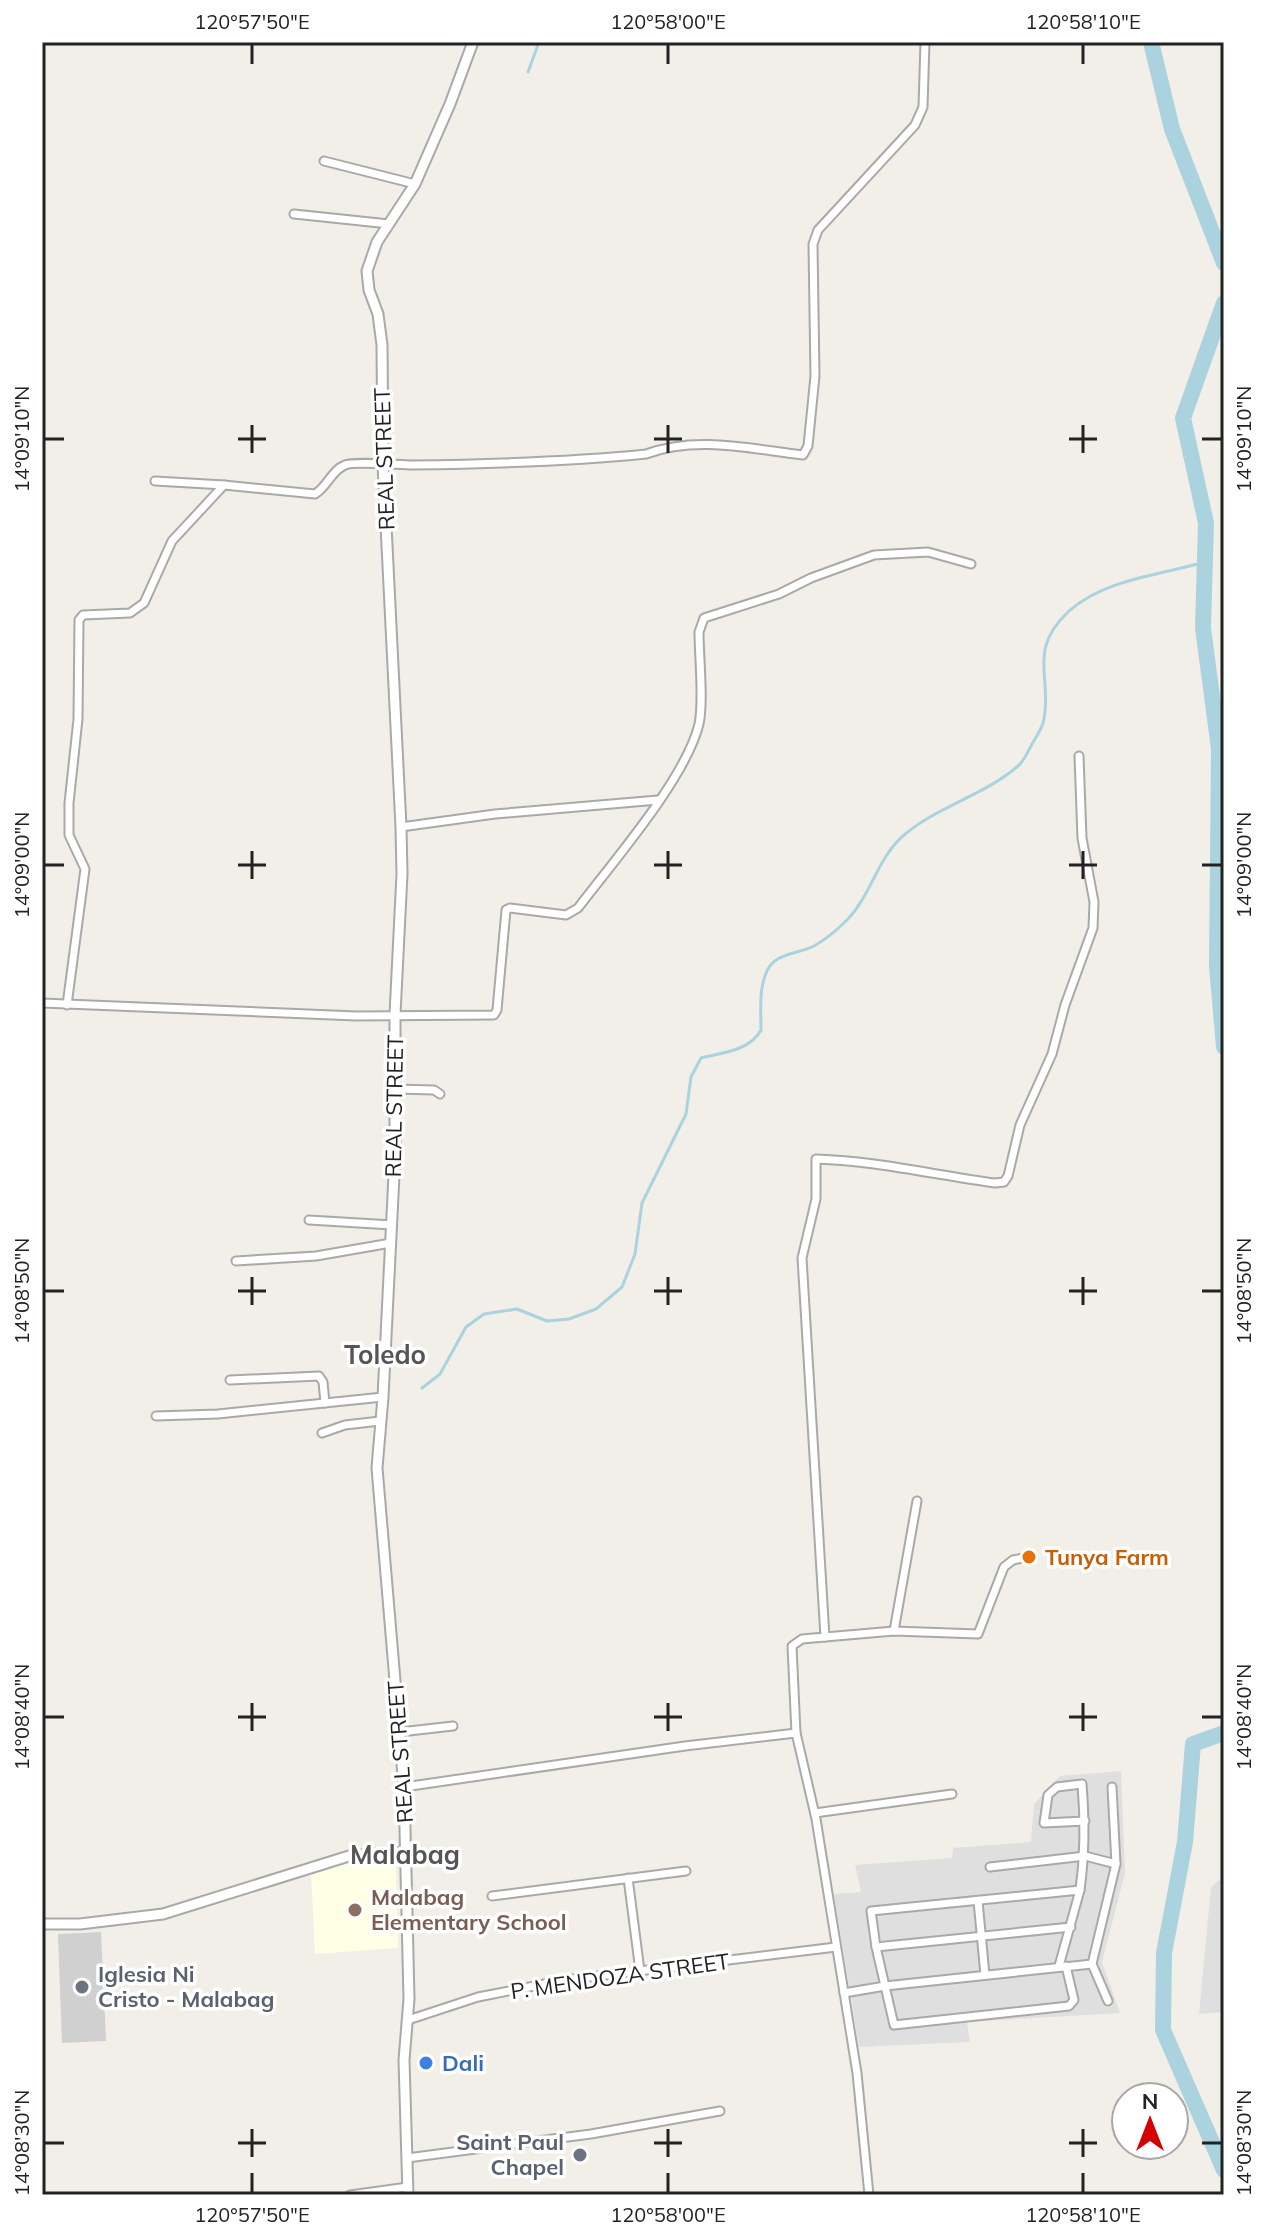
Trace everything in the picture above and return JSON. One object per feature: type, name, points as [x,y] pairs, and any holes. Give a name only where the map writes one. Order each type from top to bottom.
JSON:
[{"type":"street","name":"REAL STREET","points":[[408,2191],[404,2060],[408,2020],[404,1787],[377,1468],[392,1225],[401,827],[383,465],[382,345],[367,271],[377,242],[415,184],[473,42]]},
{"type":"street","points":[[155,481],[315,494],[323,489],[339,468],[348,463],[518,464],[646,454],[665,447],[694,443],[803,455],[808,446],[815,376],[813,244],[818,230],[915,125],[923,107],[925,42]]},
{"type":"street","points":[[324,161],[415,184]]},
{"type":"street","points":[[294,214],[389,224]]},
{"type":"street","points":[[67,1005],[85,869],[69,835],[69,803],[78,719],[79,620],[83,615],[130,613],[144,603],[172,541],[224,485]]},
{"type":"street","points":[[42,1003],[356,1016],[496,1014],[506,910],[570,914],[578,908],[689,753],[700,721],[699,632],[704,618],[779,594],[811,578],[874,555],[928,552],[971,564]]},
{"type":"street","points":[[825,1637],[802,1258],[816,1199],[816,1159],[888,1164],[910,1171],[1004,1182],[1020,1125],[1052,1054],[1065,1005],[1093,928],[1094,902],[1082,838],[1079,756]]},
{"type":"street","points":[[401,827],[495,814],[658,800]]},
{"type":"street","points":[[395,1089],[434,1090],[440,1094]]},
{"type":"street","points":[[309,1220],[392,1225]]},
{"type":"street","points":[[236,1261],[316,1256],[391,1243]]},
{"type":"street","points":[[230,1380],[319,1376],[323,1382],[325,1403]]},
{"type":"street","points":[[156,1416],[218,1414],[383,1397]]},
{"type":"street","points":[[322,1433],[341,1426],[380,1421]]},
{"type":"street","points":[[894,1631],[917,1501]]},
{"type":"street","points":[[869,2195],[857,2073],[815,1813],[796,1733],[792,1646],[802,1639],[894,1631],[978,1634],[1004,1567],[1013,1560],[1028,1557]]},
{"type":"street","points":[[400,1732],[453,1726]]},
{"type":"street","points":[[404,1787],[796,1733]]},
{"type":"street","points":[[1080,1890],[871,1911],[894,2025],[1069,2006],[1074,2000],[1062,1966],[1080,1890],[1085,1856],[1085,1821],[1082,1784],[1057,1787],[1048,1795],[1044,1823],[1085,1821]]},
{"type":"street","points":[[1108,2001],[1092,1964],[1116,1864],[1112,1787]]},
{"type":"street","points":[[815,1813],[952,1794]]},
{"type":"street","points":[[42,1924],[80,1924],[163,1914],[349,1856],[406,1852]]},
{"type":"street","points":[[990,1867],[1085,1856],[1116,1864]]},
{"type":"street","points":[[492,1896],[686,1871]]},
{"type":"street","points":[[628,1878],[640,1971]]},
{"type":"street","points":[[978,1901],[985,1975]]},
{"type":"street","points":[[876,1947],[1071,1927]]},
{"type":"street","name":"P. MENDOZA STREET","points":[[408,2020],[478,1997],[565,1980],[836,1947]]},
{"type":"street","points":[[844,1993],[1092,1964]]},
{"type":"street","points":[[407,2158],[602,2132],[720,2111]]},
{"type":"street","points":[[350,2195],[408,2191]]},
{"type":"shaded area","points":[[1121,1771],[1125,1873],[1102,1962],[1120,2013],[967,2022],[970,2042],[859,2047],[834,1894],[861,1892],[855,1865],[952,1858],[953,1848],[1031,1842],[1034,1804],[1060,1776]]},
{"type":"shaded area","name":"Malabag Elementary School","points":[[381,1859],[396,1869],[398,1948],[315,1954],[311,1872],[349,1862]]},
{"type":"shaded area","points":[[1224,1876],[1224,2012],[1199,2014],[1211,1887]]},
{"type":"shaded area","name":"Iglesia Ni Cristo - Malabag","points":[[101,1932],[106,2041],[62,2043],[58,1934]]},
{"type":"waterway","points":[[528,72],[539,42]]},
{"type":"waterway","points":[[1151,42],[1172,129],[1224,263]]},
{"type":"waterway","points":[[1224,303],[1183,418],[1206,523],[1203,628],[1219,749],[1217,966],[1224,1047]]},
{"type":"waterway","points":[[422,1388],[440,1374],[466,1327],[484,1314],[517,1309],[547,1321],[569,1319],[596,1309],[622,1287],[635,1254],[642,1203],[686,1114],[691,1077],[701,1058],[735,1050],[750,1042],[761,1030],[762,989],[768,968],[779,958],[818,943],[847,920],[863,899],[887,854],[904,835],[932,816],[991,785],[1020,764],[1043,722],[1046,704],[1044,664],[1048,638],[1069,611],[1083,600],[1116,585],[1205,562]]},
{"type":"waterway","points":[[1224,1733],[1193,1744],[1185,1842],[1164,1953],[1163,2030],[1224,2170]]},
{"type":"place","name":"Tunya Farm","points":[[1029,1557]]},
{"type":"place","name":"Malabag Elementary School","points":[[355,1910]]},
{"type":"place","name":"Iglesia Ni Cristo - Malabag","points":[[82,1987]]},
{"type":"place","name":"Dali","points":[[426,2063]]},
{"type":"place","name":"Saint Paul Chapel","points":[[580,2155]]},
{"type":"district","name":"Toledo","points":[[385,1354]]},
{"type":"district","name":"Malabag","points":[[405,1854]]}]
